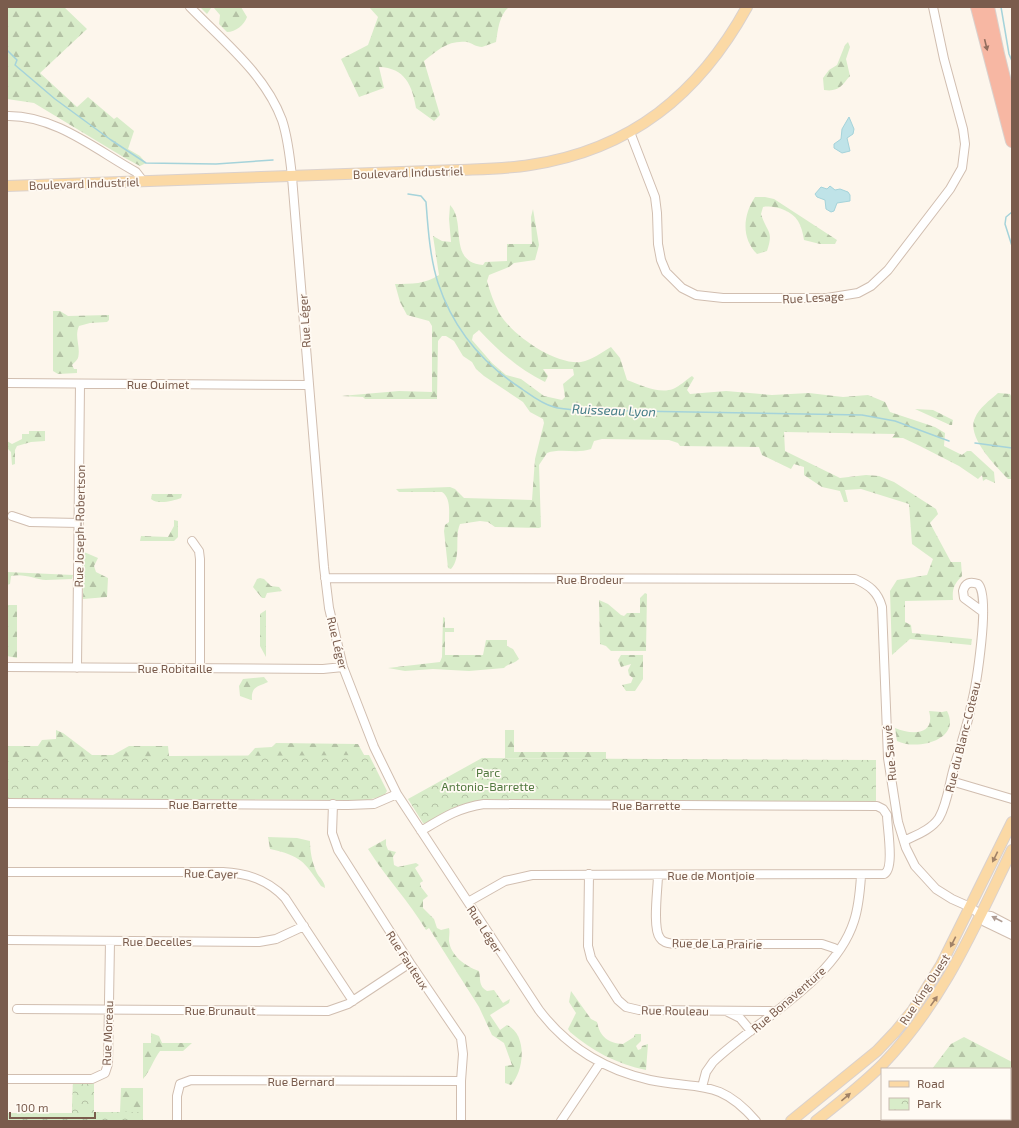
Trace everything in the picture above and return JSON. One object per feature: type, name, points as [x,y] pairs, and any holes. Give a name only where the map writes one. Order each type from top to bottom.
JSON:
[{"type":"highway","points":[[977,7],[1012,141]]},
{"type":"highway","points":[[988,7],[1012,110]]},
{"type":"main road","name":"Boulevard Industriel","points":[[7,186],[292,177],[522,166],[556,160],[582,152],[630,132],[655,116],[691,86],[725,45],[747,7]]},
{"type":"main road","name":"Rue King Ouest","points":[[792,1121],[866,1061],[895,1032],[932,980],[1012,822]]},
{"type":"main road","name":"Rue King Ouest","points":[[816,1121],[868,1078],[910,1033],[952,972],[1012,850]]},
{"type":"street","name":"Rue Léger","points":[[190,7],[252,71],[271,98],[285,129],[292,177],[308,385],[329,608],[343,666],[373,746],[397,794],[545,1018],[568,1041],[600,1063],[641,1078],[719,1091],[735,1099],[756,1121]]},
{"type":"street","name":"Rue Lesage","points":[[630,132],[655,197],[658,244],[661,260],[666,272],[682,288],[696,295],[723,298],[827,298],[858,293],[871,286],[888,270],[950,189],[962,168],[966,144],[944,59],[933,7]]},
{"type":"street","points":[[7,116],[34,118],[62,129],[136,172],[143,181]]},
{"type":"street","name":"Rue Ouimet","points":[[7,383],[308,385]]},
{"type":"street","name":"Rue Joseph-Robertson","points":[[77,668],[80,384]]},
{"type":"street","points":[[12,516],[30,522],[78,523]]},
{"type":"street","points":[[192,541],[199,550],[200,559],[200,668]]},
{"type":"street","name":"Rue Brodeur","points":[[325,578],[856,579]]},
{"type":"street","name":"Rue Sauvé","points":[[856,579],[876,592],[882,607],[888,758],[896,809],[904,841],[911,858],[929,882],[944,894],[970,907],[980,915],[985,922],[1012,935]]},
{"type":"street","name":"Rue du Blanc-Coteau","points":[[904,841],[926,830],[935,822],[942,810],[973,697],[979,660],[982,612]]},
{"type":"street","name":"Rue Robitaille","points":[[7,667],[323,669],[343,666]]},
{"type":"street","points":[[951,781],[1012,799]]},
{"type":"street","name":"Rue Barrette","points":[[7,803],[374,804],[397,794]]},
{"type":"street","name":"Rue Fauteux","points":[[333,804],[332,833],[338,850],[410,963],[461,1038],[463,1054],[461,1121]]},
{"type":"street","name":"Rue Barrette","points":[[421,831],[452,812],[467,807],[484,804],[877,806]]},
{"type":"street","name":"Rue de Montjoie","points":[[468,902],[495,886],[522,876],[658,874],[861,876],[884,874],[890,867],[886,815],[884,809],[877,806]]},
{"type":"street","name":"Rue Cayer","points":[[7,872],[242,874],[265,882],[280,893],[290,904],[353,1001]]},
{"type":"street","name":"Rue Rouleau","points":[[589,874],[589,952],[594,964],[622,1004],[639,1010],[775,1011]]},
{"type":"street","name":"Rue de La Prairie","points":[[658,874],[657,926],[659,937],[663,941],[674,944],[822,944],[834,948],[838,952]]},
{"type":"street","name":"Rue Bonaventure","points":[[702,1087],[710,1065],[823,971],[838,952],[854,921],[861,876]]},
{"type":"street","points":[[980,915],[991,916],[1012,927]]},
{"type":"street","name":"Rue Decelles","points":[[7,940],[267,941],[284,936],[304,926]]},
{"type":"street","name":"Rue Moreau","points":[[7,1079],[92,1079],[102,1076],[107,1069],[108,1064],[110,941]]},
{"type":"street","name":"Rue Brunault","points":[[17,1009],[108,1011],[328,1011],[342,1007],[353,1001],[410,963]]},
{"type":"street","name":"Rue Rouleau","points":[[725,1011],[740,1018],[751,1031]]},
{"type":"street","points":[[561,1121],[600,1063]]},
{"type":"street","name":"Rue Bernard","points":[[177,1121],[177,1096],[180,1084],[191,1080],[461,1081]]},
{"type":"green space","points":[[7,7],[64,7],[87,29],[40,73],[77,107],[88,97],[114,119],[117,117],[134,131],[128,149],[140,156],[146,163],[140,166],[125,158],[34,103],[7,99]]},
{"type":"green space","points":[[200,7],[241,7],[247,17],[239,28],[234,31],[227,32],[219,24],[220,15],[214,8],[211,8],[207,14]]},
{"type":"green space","points":[[369,7],[509,7],[501,18],[496,42],[482,47],[467,42],[449,44],[424,61],[440,115],[434,121],[416,108],[412,92],[406,79],[401,74],[388,68],[379,67],[384,88],[359,97],[341,59],[368,45],[378,17]]},
{"type":"green space","points":[[848,42],[850,47],[846,59],[850,76],[839,88],[824,90],[823,78],[829,70],[837,65],[845,45]]},
{"type":"green space","points":[[755,197],[774,199],[837,240],[835,244],[820,244],[804,240],[802,230],[795,217],[782,209],[763,207],[761,214],[769,232],[770,239],[767,251],[757,254],[748,241],[746,234],[746,219]]},
{"type":"green space","points":[[450,205],[455,212],[461,249],[465,257],[472,262],[483,265],[485,262],[507,261],[507,244],[532,244],[531,217],[533,209],[539,245],[535,260],[514,263],[509,267],[489,275],[487,281],[497,309],[505,322],[524,339],[547,354],[571,362],[581,362],[593,358],[611,347],[620,358],[627,380],[656,390],[673,389],[681,385],[692,376],[694,378],[687,390],[690,394],[726,391],[772,395],[809,393],[843,397],[868,395],[885,402],[890,412],[935,427],[945,433],[944,446],[962,455],[967,451],[971,451],[994,472],[995,483],[986,479],[983,481],[982,475],[978,479],[959,466],[903,438],[892,438],[895,434],[784,432],[785,451],[840,478],[866,475],[879,476],[894,482],[936,509],[938,514],[930,523],[951,562],[961,562],[962,576],[954,587],[953,600],[905,601],[905,622],[911,625],[912,633],[972,639],[971,645],[910,639],[892,655],[890,591],[897,580],[927,575],[933,559],[912,544],[909,504],[861,489],[845,490],[848,502],[844,502],[840,491],[822,487],[804,475],[804,467],[794,464],[791,469],[762,455],[759,447],[680,446],[678,443],[669,440],[602,439],[594,441],[591,449],[547,453],[539,465],[541,527],[495,527],[488,522],[480,521],[460,524],[458,529],[456,559],[451,569],[448,568],[444,531],[445,525],[449,522],[447,498],[442,492],[399,492],[396,489],[450,487],[455,489],[464,498],[532,500],[535,459],[544,423],[543,419],[530,412],[523,402],[484,376],[476,369],[472,362],[463,356],[454,341],[446,336],[442,336],[438,341],[437,399],[365,399],[363,397],[341,396],[399,391],[432,392],[432,326],[429,321],[407,315],[400,302],[395,284],[413,284],[423,282],[439,275],[433,236],[442,241],[451,242],[449,219]],"holes":[[[479,330],[518,365],[545,382],[548,376],[543,369],[573,369],[574,375],[563,384],[565,397],[562,400],[544,396],[521,379],[506,375],[492,363],[472,340],[473,335]]]},
{"type":"green space","points":[[53,311],[60,311],[68,316],[109,315],[109,320],[107,322],[90,323],[79,326],[77,334],[79,354],[78,358],[72,365],[74,369],[77,369],[77,373],[58,374],[53,371]]},
{"type":"green space","points":[[998,393],[1010,394],[1012,398],[1012,479],[1008,479],[984,451],[978,442],[973,426],[979,411]]},
{"type":"green space","points":[[915,409],[933,410],[953,420],[952,425],[950,425]]},
{"type":"green space","points":[[29,431],[45,431],[45,441],[31,442],[17,446],[15,450],[15,464],[12,465],[11,452],[7,448],[7,441],[12,444],[22,439],[22,434],[29,434]]},
{"type":"green space","points":[[152,494],[182,494],[181,498],[158,502],[151,499]]},
{"type":"green space","points":[[174,520],[178,521],[178,537],[174,541],[140,541],[141,536],[168,537],[174,526]]},
{"type":"green space","points":[[84,552],[98,558],[94,566],[96,572],[108,578],[107,597],[83,599]]},
{"type":"green space","points":[[7,572],[73,575],[72,579],[46,580],[16,575],[11,576],[10,584],[7,585]]},
{"type":"green space","points":[[257,579],[264,579],[271,586],[279,587],[282,591],[267,593],[265,598],[262,598],[253,587]]},
{"type":"green space","points":[[645,593],[647,594],[646,651],[611,651],[606,646],[600,644],[599,600],[608,604],[624,616],[627,613],[640,613],[640,598]]},
{"type":"green space","points":[[7,605],[17,605],[17,658],[7,656]]},
{"type":"green space","points":[[266,610],[266,657],[260,646],[260,614]]},
{"type":"green space","points":[[443,617],[445,618],[445,628],[454,628],[454,632],[445,632],[445,655],[483,655],[486,640],[507,640],[507,646],[513,649],[519,659],[504,668],[469,671],[433,669],[405,671],[388,668],[440,662],[442,657]]},
{"type":"green space","points":[[621,655],[643,655],[643,679],[635,691],[626,691],[622,685],[631,683],[633,678],[629,675],[628,670],[631,664],[621,667],[618,660]]},
{"type":"green space","points":[[264,677],[268,682],[254,689],[252,700],[240,696],[239,686],[243,679]]},
{"type":"green space","points":[[929,711],[947,711],[950,721],[948,729],[943,736],[926,744],[915,745],[897,741],[895,728],[908,732],[921,732],[926,729],[929,725],[930,719]]},
{"type":"green space","points":[[7,726],[8,746],[38,746],[42,740],[56,739],[56,730],[63,733],[92,755],[113,755],[129,746],[168,746],[169,756],[248,756],[255,748],[272,747],[276,743],[358,744],[378,780],[367,800],[7,798]]},
{"type":"green space","points":[[505,730],[514,730],[514,752],[606,752],[606,759],[505,758]]},
{"type":"green space","points":[[369,755],[387,791],[384,796],[367,800],[7,798],[7,757]]},
{"type":"green space","name":"Parc Antonio-Barrette","points":[[482,758],[876,760],[876,802],[488,801],[425,824],[423,823],[408,799]]},
{"type":"green space","points":[[268,837],[297,838],[310,841],[313,864],[324,883],[325,888],[321,886],[306,865],[301,861],[289,854],[270,849]]},
{"type":"green space","points":[[386,839],[388,850],[396,852],[393,857],[394,865],[398,867],[416,863],[419,865],[415,868],[423,881],[420,883],[421,887],[428,896],[423,900],[423,908],[434,919],[437,928],[441,930],[449,928],[450,946],[456,956],[464,963],[479,971],[481,985],[484,989],[487,991],[494,990],[503,1003],[510,999],[509,1003],[490,1015],[500,1030],[507,1025],[514,1030],[521,1045],[522,1054],[519,1071],[511,1085],[505,1083],[505,1066],[512,1065],[504,1043],[492,1035],[479,1007],[429,928],[426,930],[368,849]]},
{"type":"green space","points":[[571,991],[591,1019],[597,1022],[600,1032],[609,1041],[623,1044],[634,1037],[635,1034],[641,1034],[641,1041],[636,1046],[638,1050],[641,1049],[642,1046],[648,1044],[646,1070],[605,1056],[578,1039],[570,1032],[568,1029],[576,1013],[569,1002]]},
{"type":"green space","points":[[151,1033],[159,1036],[162,1043],[192,1043],[183,1051],[160,1051],[143,1079],[143,1043],[151,1043]]},
{"type":"green space","points":[[964,1037],[1012,1062],[1012,1121],[987,1120],[1011,1120],[1011,1068],[933,1068],[951,1044]]},
{"type":"green space","points":[[73,1083],[94,1083],[94,1112],[120,1112],[121,1088],[143,1088],[143,1121],[7,1121],[7,1113],[72,1113]]},
{"type":"green space","points":[[73,1083],[94,1083],[94,1112],[143,1112],[143,1121],[7,1121],[7,1113],[72,1113]]},
{"type":"water","points":[[849,117],[854,129],[853,134],[847,138],[850,151],[842,153],[834,148],[834,144],[841,139],[842,129]]},
{"type":"water","points":[[830,186],[835,190],[840,189],[848,192],[850,195],[850,201],[837,203],[834,211],[831,212],[826,209],[825,200],[817,197],[815,194],[821,187],[827,189]]},
{"type":"waterway","points":[[1001,7],[1009,54],[1012,61]]},
{"type":"waterway","points":[[7,50],[17,60],[15,65],[55,99],[111,140],[146,163],[216,164],[273,160]]},
{"type":"waterway","name":"Ruisseau Lyon","points":[[408,194],[421,196],[426,202],[435,273],[444,299],[461,330],[471,344],[495,368],[508,379],[545,404],[557,408],[575,410],[862,415],[895,421],[949,441]]},
{"type":"waterway","points":[[1012,212],[1006,217],[1005,224],[1012,246]]},
{"type":"waterway","name":"Ruisseau Lyon","points":[[975,443],[1012,448]]}]
